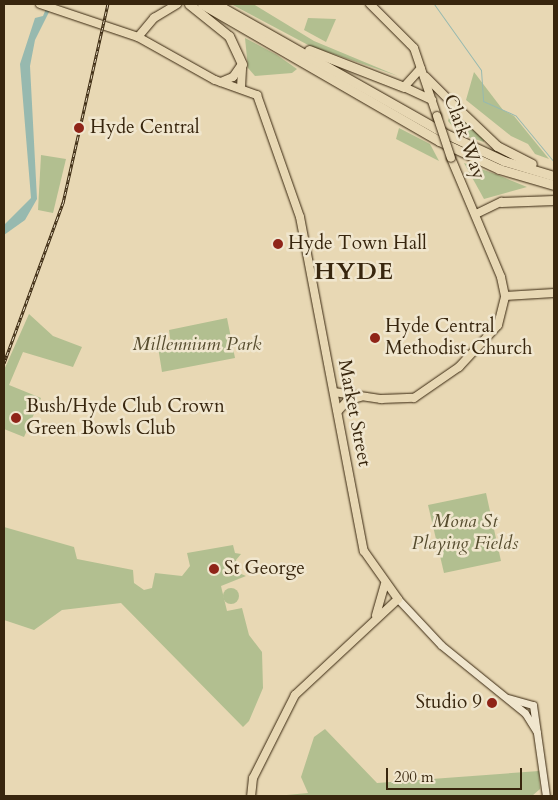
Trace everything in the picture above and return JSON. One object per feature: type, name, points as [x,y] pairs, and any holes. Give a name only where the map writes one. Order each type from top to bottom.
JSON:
[{"type":"highway","points":[[189,4],[229,36],[242,64]]},
{"type":"highway","points":[[202,4],[439,142],[500,169],[554,185]]},
{"type":"highway","points":[[216,4],[444,133],[504,161],[554,175]]},
{"type":"highway","points":[[223,4],[327,59],[404,87]]},
{"type":"highway","points":[[455,106],[504,151],[554,175]]},
{"type":"highway","points":[[501,202],[554,200]]},
{"type":"main road","points":[[41,4],[56,12],[138,37],[221,82],[241,88],[242,64]]},
{"type":"main road","points":[[138,37],[154,18],[177,4]]},
{"type":"main road","name":"Clark Way","points":[[370,4],[403,32],[423,72],[450,158],[476,214],[505,296]]},
{"type":"main road","points":[[221,82],[233,78],[242,64]]},
{"type":"main road","points":[[432,100],[404,87],[423,72],[455,106]]},
{"type":"main road","name":"Market Street","points":[[241,88],[251,91],[263,107],[300,217],[364,552],[385,584],[441,645],[503,697],[524,712]]},
{"type":"main road","points":[[436,112],[439,101],[455,106]]},
{"type":"main road","points":[[476,214],[501,202]]},
{"type":"main road","points":[[334,392],[408,399],[438,384],[493,335],[505,296],[554,293]]},
{"type":"main road","points":[[338,411],[346,400],[364,396]]},
{"type":"main road","points":[[381,608],[385,584]]},
{"type":"main road","points":[[370,624],[381,608],[397,598]]},
{"type":"main road","points":[[251,794],[294,695],[397,598]]},
{"type":"main road","name":"Market Street","points":[[503,697],[531,702],[534,708]]},
{"type":"main road","points":[[524,702],[524,712],[537,732]]},
{"type":"main road","points":[[524,712],[534,708],[546,792]]},
{"type":"green space","points":[[231,4],[253,4],[314,41],[398,76],[310,46]]},
{"type":"green space","points":[[308,18],[336,19],[326,42],[304,30]]},
{"type":"green space","points":[[245,38],[277,55],[297,69],[292,73],[255,76],[248,68]]},
{"type":"green space","points":[[474,72],[503,110],[514,116],[549,159],[535,154],[528,144],[511,136],[466,100]]},
{"type":"green space","points":[[452,108],[484,142],[459,134],[448,121]]},
{"type":"green space","points":[[399,128],[430,144],[439,161],[396,139]]},
{"type":"green space","points":[[41,155],[66,159],[53,213],[38,210]]},
{"type":"green space","points":[[464,163],[498,175],[527,187],[484,199]]},
{"type":"green space","points":[[29,314],[53,336],[82,347],[73,367],[23,352],[9,385],[41,398],[24,437],[4,429],[4,370]]},
{"type":"green space","name":"Millennium Park","points":[[227,318],[235,358],[162,372],[158,347],[171,345],[169,330]]},
{"type":"green space","name":"Mona St Playing Fields","points":[[486,493],[501,561],[444,573],[428,505]]},
{"type":"green space","points":[[4,527],[74,547],[77,559],[133,570],[134,583],[144,590],[152,588],[155,573],[182,576],[190,566],[187,553],[233,545],[235,553],[241,554],[236,560],[239,573],[246,576],[221,586],[227,611],[242,608],[249,635],[262,652],[263,688],[249,721],[243,727],[121,603],[62,610],[34,630],[4,620]]},
{"type":"green space","points":[[228,588],[234,588],[239,593],[237,602],[228,604],[223,599],[223,593]]},
{"type":"green space","points":[[325,729],[377,783],[539,771],[540,789],[532,796],[276,796],[308,793],[301,777],[314,737]]},
{"type":"water","points":[[48,4],[53,4],[35,40],[30,66],[37,199],[25,220],[4,235],[4,225],[31,198],[20,64],[35,18],[43,16]]},
{"type":"waterway","points":[[434,4],[481,70],[483,101],[516,116],[554,162]]},
{"type":"railway","points":[[4,363],[63,203],[108,4]]},
{"type":"place","name":"Hyde Central","points":[[79,128]]},
{"type":"place","name":"Hyde Town Hall","points":[[278,244]]},
{"type":"place","name":"Hyde Central Methodist Church","points":[[375,338]]},
{"type":"place","name":"Bush/Hyde Club Crown Green Bowls Club","points":[[16,418]]},
{"type":"place","name":"St George","points":[[214,569]]},
{"type":"place","name":"Studio 9","points":[[492,703]]},
{"type":"district","name":"HYDE","points":[[354,272]]}]
